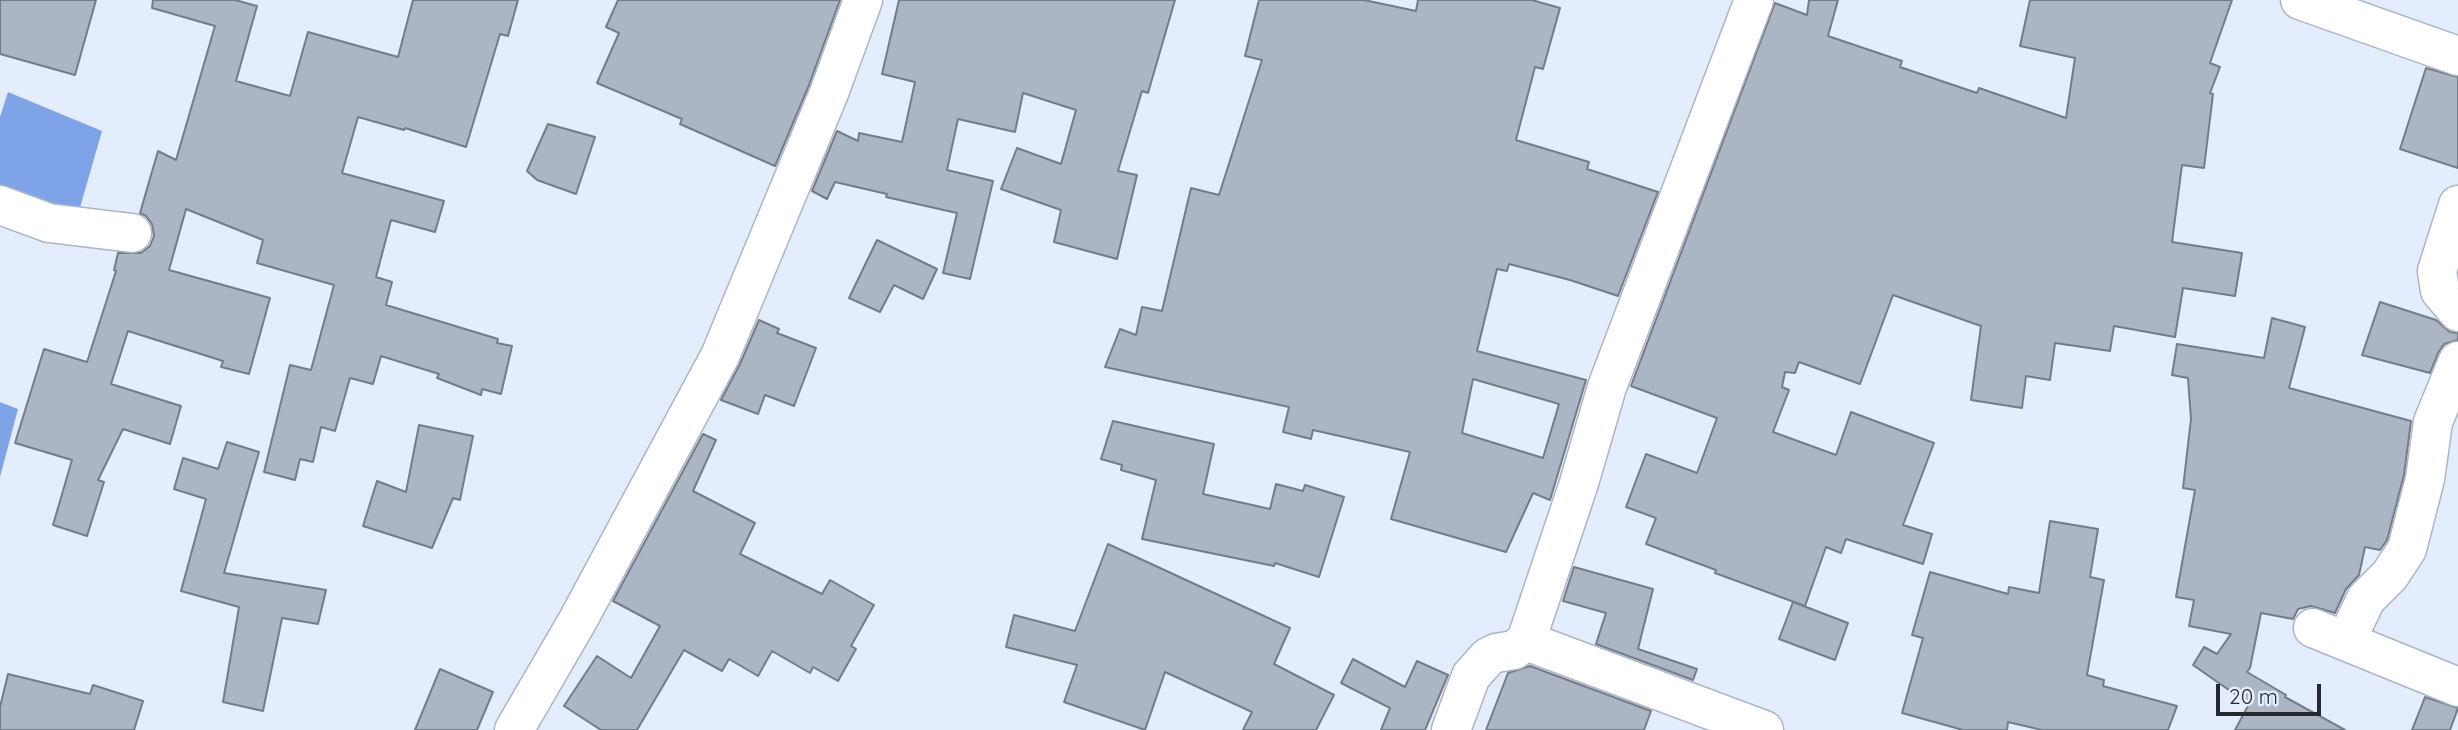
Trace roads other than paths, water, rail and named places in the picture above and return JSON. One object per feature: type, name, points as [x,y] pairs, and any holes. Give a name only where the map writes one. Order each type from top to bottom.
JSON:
[{"type":"street","points":[[514,730],[578,620],[720,356],[829,93],[863,0]]},
{"type":"street","points":[[1451,730],[1471,676],[1488,657],[1514,650],[1525,641],[1579,483],[1607,387],[1754,0]]},
{"type":"street","points":[[2300,0],[2458,56]]},
{"type":"street","points":[[0,205],[49,223],[132,233]]},
{"type":"street","points":[[2458,205],[2437,271],[2440,291],[2458,312]]},
{"type":"street","points":[[2458,361],[2433,422],[2425,479],[2407,549],[2390,575],[2330,635],[2458,687]]},
{"type":"street","points":[[1525,641],[1764,730]]},
{"type":"water","points":[[8,92],[102,131],[75,225],[0,196],[0,117]]},
{"type":"water","points":[[0,402],[18,409],[0,477]]}]
